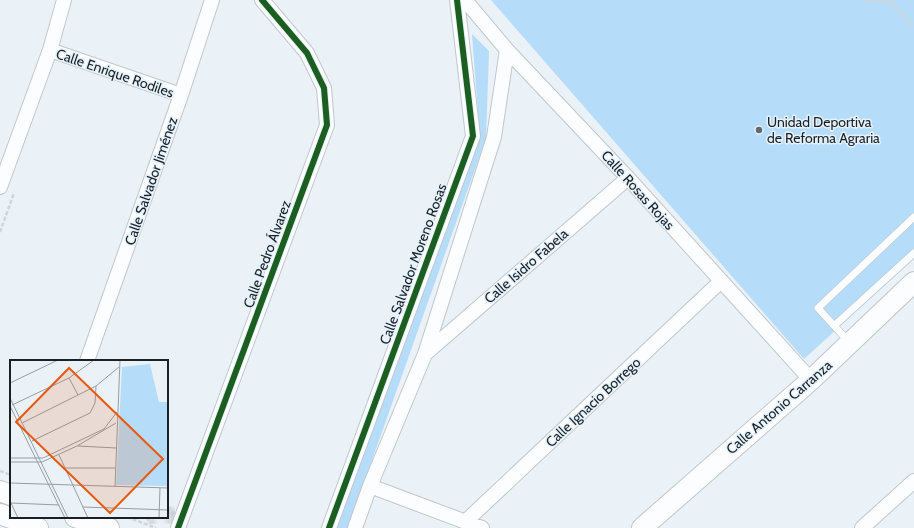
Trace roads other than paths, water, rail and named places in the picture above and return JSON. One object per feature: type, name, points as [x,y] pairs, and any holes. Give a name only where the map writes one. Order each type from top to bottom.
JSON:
[{"type":"street","name":"Calle Enrique Rodiles","points":[[0,187],[50,50],[64,0]]},
{"type":"street","name":"Calle Salvador Jiménez","points":[[87,360],[181,95],[212,0]]},
{"type":"street","name":"Calle Pedro Álvarez","points":[[178,528],[328,125],[324,88],[310,60],[306,53],[262,0]]},
{"type":"street","name":"Calle Salvador Moreno Rosas","points":[[329,528],[472,136],[457,0]]},
{"type":"street","name":"Calle Rosas Rojas","points":[[465,0],[507,50],[628,178],[720,282],[811,380]]},
{"type":"street","name":"Calle Enrique Rodiles","points":[[50,50],[181,95]]},
{"type":"street","points":[[355,528],[370,486],[425,354],[494,137],[507,50]]},
{"type":"street","name":"Calle Isidro Fabela","points":[[425,354],[628,178]]},
{"type":"street","name":"Calle Ignacio Borrego","points":[[465,522],[720,282]]},
{"type":"street","name":"Calle Antonio Carranza","points":[[642,528],[811,380],[914,282]]},
{"type":"street","points":[[862,528],[914,481]]},
{"type":"street","points":[[370,486],[482,528]]},
{"type":"street","points":[[0,491],[10,495]]},
{"type":"street","points":[[0,514],[10,518]]},
{"type":"street","points":[[11,518],[38,528]]},
{"type":"street","points":[[78,518],[109,528]]},
{"type":"lane","points":[[851,343],[818,308],[914,217]]},
{"type":"lane","points":[[835,326],[914,253]]},
{"type":"place","name":"Unidad Deportiva de Reforma Agraria","points":[[759,130]]}]
